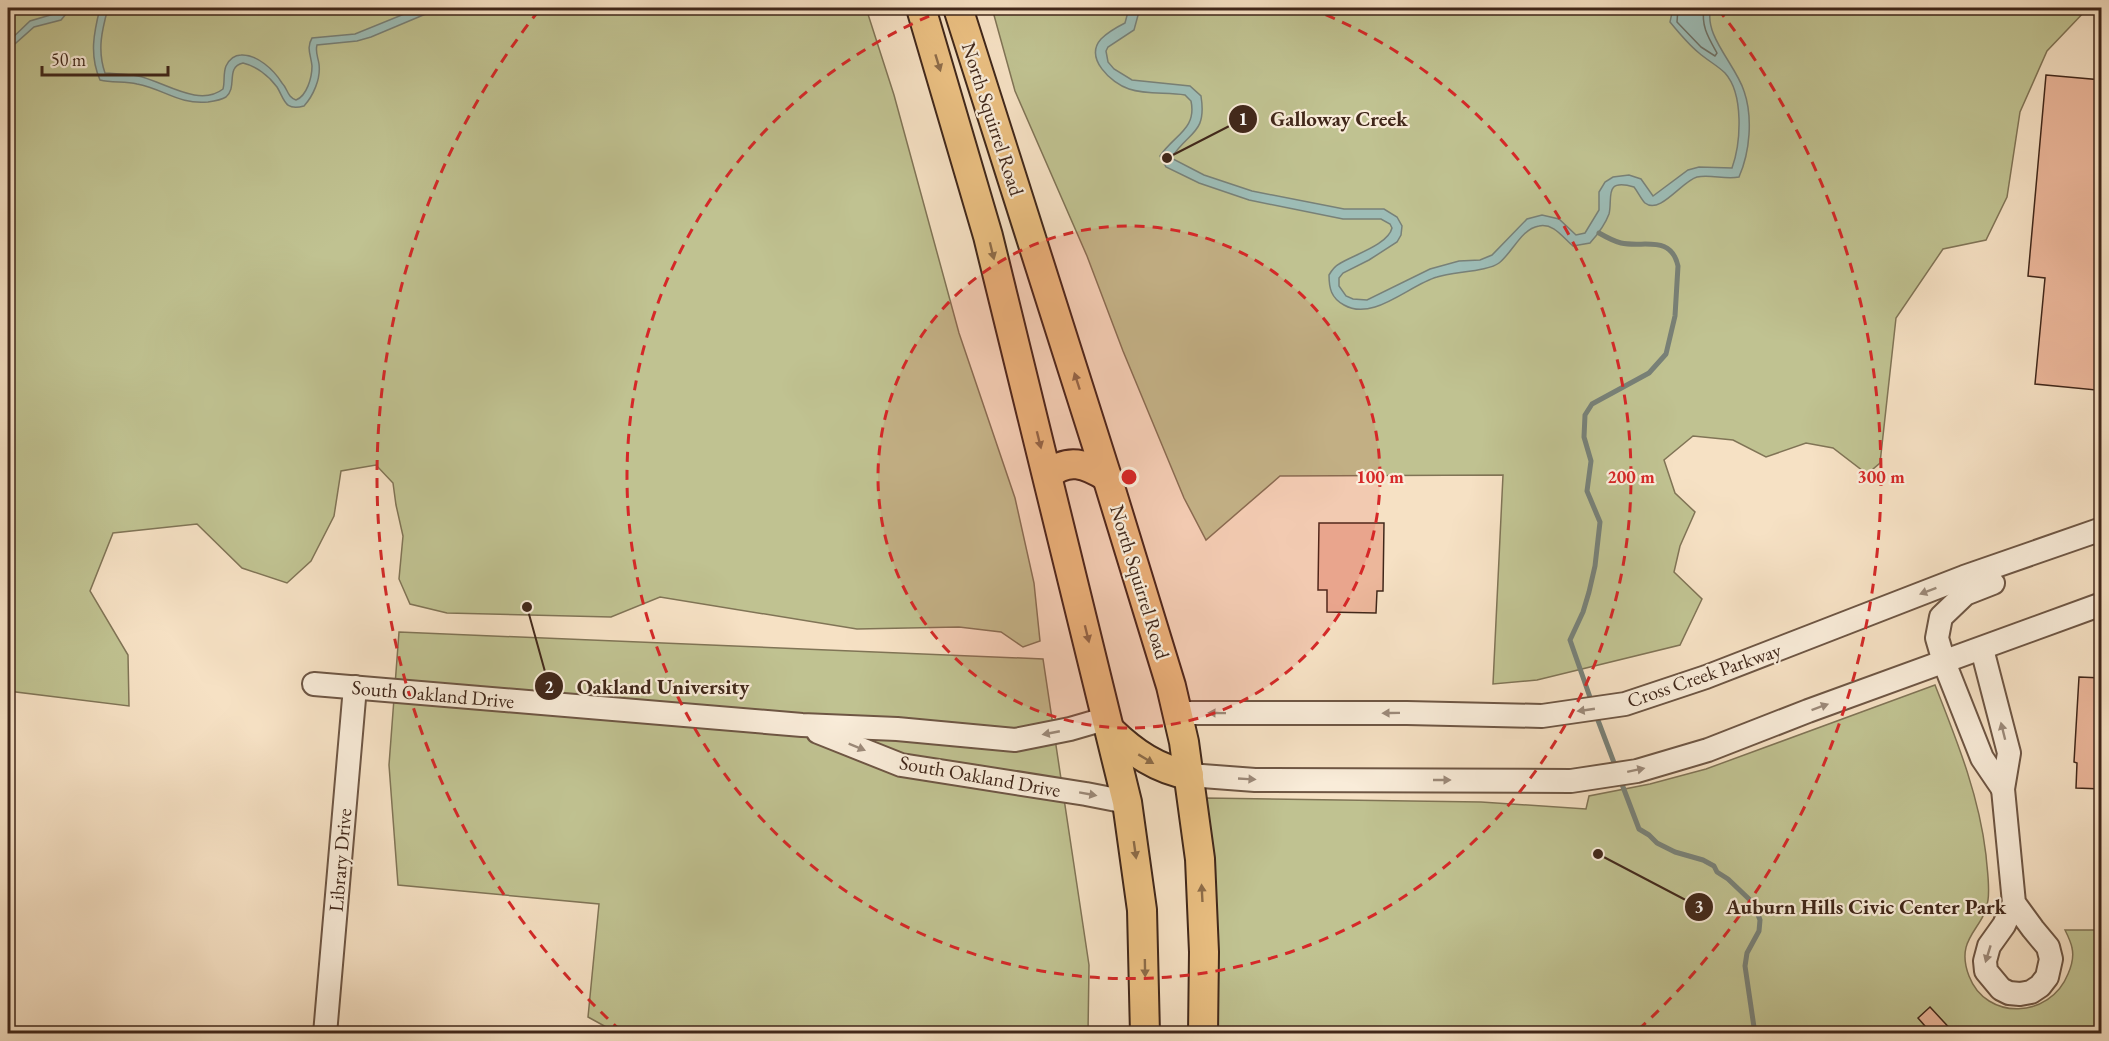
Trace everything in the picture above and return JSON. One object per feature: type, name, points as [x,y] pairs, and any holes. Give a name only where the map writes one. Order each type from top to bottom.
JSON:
[{"type":"main road","name":"North Squirrel Road","points":[[921,8],[988,236],[1127,802],[1142,910],[1145,1034]]},
{"type":"main road","name":"North Squirrel Road","points":[[957,8],[1107,477],[1178,713],[1196,822],[1202,890],[1203,1034]]},
{"type":"main road","points":[[1048,475],[1063,465],[1082,464],[1107,477]]},
{"type":"main road","points":[[1109,725],[1133,751],[1153,764],[1166,770],[1189,775]]},
{"type":"street","name":"Cross Creek Parkway","points":[[1178,713],[1407,713],[1542,716],[1625,704],[1706,677],[1964,577],[2091,532]]},
{"type":"street","points":[[2003,789],[1982,758],[1944,662],[1937,638],[1941,617],[1965,594],[2066,556],[2091,532]]},
{"type":"street","points":[[1189,775],[1255,780],[1571,781],[1637,771],[1708,750],[1808,711],[2102,604]]},
{"type":"street","points":[[1982,649],[2009,753],[2003,789],[2014,903]]},
{"type":"street","name":"South Oakland Drive","points":[[314,684],[802,725],[897,729],[1015,740],[1070,729],[1109,725]]},
{"type":"street","name":"Library Drive","points":[[325,1034],[355,687]]},
{"type":"street","name":"South Oakland Drive","points":[[802,725],[901,765],[1127,802]]},
{"type":"green space","points":[[8,8],[866,8],[894,95],[959,333],[1015,498],[1034,583],[1040,641],[1023,647],[1001,632],[959,627],[857,629],[660,597],[611,617],[447,613],[410,604],[399,579],[403,536],[393,483],[376,465],[341,471],[334,516],[311,561],[287,583],[242,568],[197,524],[113,533],[90,591],[128,655],[129,706],[8,691]]},
{"type":"green space","points":[[992,8],[2088,8],[2047,51],[2020,112],[2007,197],[1986,240],[1943,249],[1896,318],[1880,463],[1867,474],[1833,448],[1806,443],[1766,457],[1733,440],[1693,436],[1664,460],[1675,493],[1695,512],[1680,546],[1674,572],[1702,599],[1680,645],[1537,680],[1493,684],[1503,475],[1280,476],[1206,540],[1184,498],[1123,351],[1087,256],[1015,91]]},
{"type":"green space","points":[[399,632],[1043,659],[1089,965],[1088,1033],[617,1033],[588,1017],[599,904],[398,885],[389,765]]},
{"type":"green space","points":[[1935,685],[1973,790],[1986,855],[1988,900],[1986,910],[1965,952],[1965,963],[1969,976],[1977,991],[1989,1001],[2003,1007],[2018,1009],[2033,1006],[2047,1000],[2059,989],[2068,974],[2073,951],[2065,930],[2101,930],[2101,1033],[1211,1033],[1206,798],[1481,802],[1586,809],[1589,796],[1650,784],[1706,769]]},
{"type":"water","points":[[62,8],[71,8],[61,20],[34,27],[8,50],[8,42],[30,21],[57,13]]},
{"type":"water","points":[[100,8],[108,8],[101,48],[105,73],[138,76],[192,95],[203,96],[223,89],[225,69],[229,62],[236,56],[247,55],[270,68],[291,97],[296,100],[303,95],[310,81],[312,66],[309,48],[312,38],[355,34],[419,8],[440,8],[371,37],[357,41],[317,45],[318,81],[304,106],[292,107],[286,103],[277,87],[266,75],[253,66],[243,63],[234,69],[231,88],[226,97],[208,102],[180,99],[147,86],[100,80],[95,62],[94,35]]},
{"type":"water","points":[[1129,8],[1140,8],[1134,30],[1108,47],[1106,51],[1108,62],[1114,69],[1132,80],[1190,86],[1201,96],[1202,108],[1199,125],[1178,148],[1173,159],[1204,175],[1252,191],[1344,209],[1384,209],[1397,217],[1402,226],[1397,242],[1343,273],[1339,278],[1339,286],[1346,296],[1353,299],[1367,300],[1430,269],[1459,261],[1480,260],[1492,255],[1527,219],[1542,215],[1559,219],[1576,235],[1585,233],[1599,210],[1599,192],[1605,182],[1613,177],[1629,175],[1641,179],[1653,196],[1688,170],[1699,167],[1732,168],[1739,132],[1739,119],[1731,82],[1725,73],[1695,50],[1670,22],[1673,8],[1711,8],[1712,29],[1740,81],[1747,101],[1749,134],[1746,157],[1739,177],[1697,177],[1657,205],[1645,203],[1634,187],[1618,185],[1614,187],[1610,196],[1609,214],[1590,243],[1573,246],[1554,229],[1539,226],[1527,232],[1494,266],[1437,277],[1379,306],[1355,309],[1344,305],[1334,296],[1330,288],[1329,275],[1338,265],[1384,240],[1392,228],[1390,224],[1381,219],[1343,219],[1249,200],[1199,183],[1166,167],[1160,156],[1188,125],[1192,111],[1191,101],[1185,95],[1143,92],[1122,86],[1102,69],[1096,54],[1101,39],[1125,23]]},
{"type":"building","points":[[2046,75],[2102,80],[2102,371],[2098,371],[2096,390],[2035,384],[2045,278],[2028,276]]},
{"type":"building","points":[[1319,523],[1384,523],[1383,591],[1377,591],[1376,613],[1327,612],[1327,590],[1318,590]]},
{"type":"building","points":[[2079,677],[2102,678],[2102,789],[2076,788],[2077,763],[2074,762]]},
{"type":"building","points":[[1930,1007],[1955,1034],[1932,1034],[1918,1018]]},
{"type":"waterway","points":[[1592,703],[1570,640],[1589,592],[1595,566],[1600,522],[1587,491],[1591,461],[1584,437],[1585,415],[1592,404],[1649,373],[1666,354],[1675,316],[1678,266],[1674,256],[1663,246],[1621,243],[1599,233]]},
{"type":"waterway","points":[[1596,715],[1616,768]]},
{"type":"waterway","points":[[1620,779],[1639,829],[1657,843],[1675,852],[1703,860],[1714,866],[1717,872],[1749,899],[1757,912],[1760,920],[1759,931],[1747,953],[1745,966],[1755,1034]]},
{"type":"place","name":"Galloway Creek","points":[[1167,158]]},
{"type":"place","name":"Oakland University","points":[[527,607]]},
{"type":"place","name":"Auburn Hills Civic Center Park","points":[[1598,854]]}]
